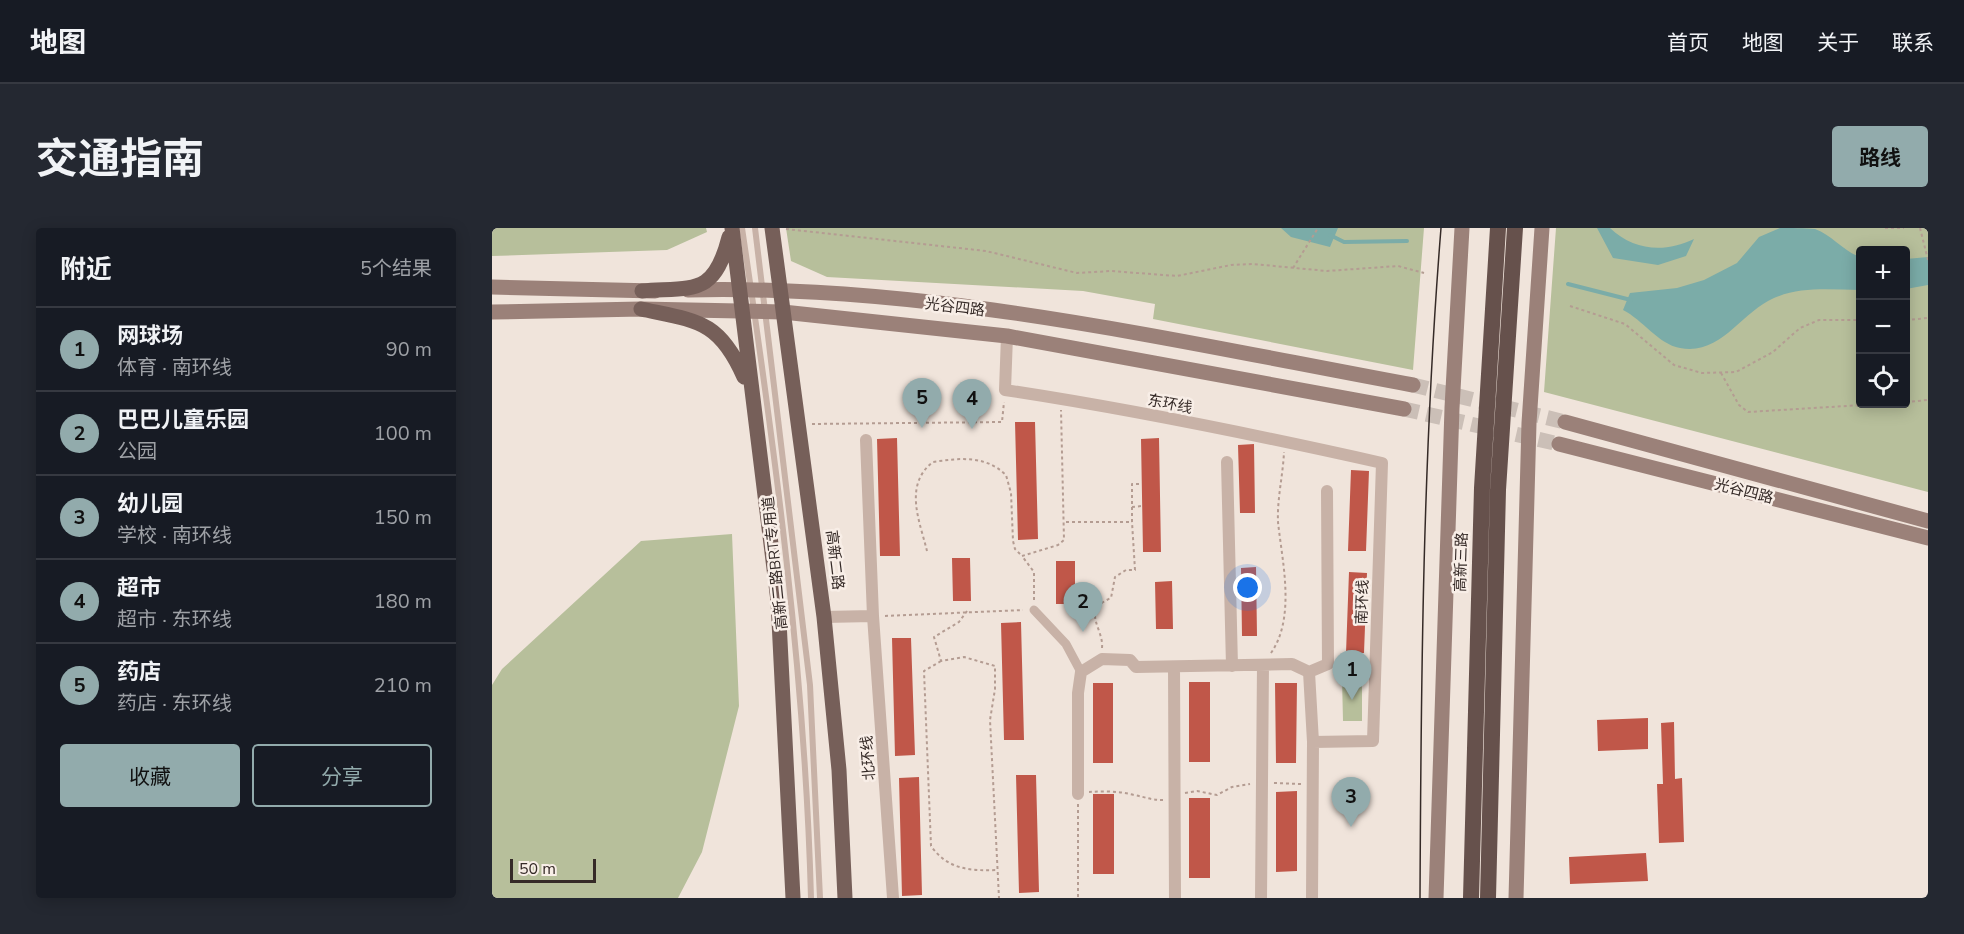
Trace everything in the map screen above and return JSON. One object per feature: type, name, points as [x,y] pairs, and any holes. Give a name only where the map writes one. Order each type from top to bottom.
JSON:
[{"type":"highway","name":"高新三路","points":[[1471,898],[1482,489],[1498,228]]},
{"type":"highway","points":[[1488,898],[1498,490],[1515,228]]},
{"type":"main road","points":[[731,228],[751,289],[754,313],[750,391],[778,601],[793,898]]},
{"type":"main road","points":[[642,291],[696,287],[709,280],[718,272],[731,228]]},
{"type":"main road","name":"高新二路","points":[[772,228],[824,617],[839,770],[845,898]]},
{"type":"main road","name":"高新三路","points":[[1436,898],[1452,419],[1462,228]]},
{"type":"main road","points":[[1516,898],[1529,423],[1542,228]]},
{"type":"main road","name":"光谷四路","points":[[492,287],[642,291],[751,289],[880,298],[1118,328],[1413,385]]},
{"type":"main road","points":[[641,309],[692,320],[712,330],[737,362],[750,391]]},
{"type":"main road","name":"光谷四路","points":[[492,312],[641,309],[783,312],[1007,336],[1404,409]]},
{"type":"main road","name":"光谷四路","points":[[1565,422],[1928,521]]},
{"type":"main road","name":"光谷四路","points":[[1559,444],[1928,538]]},
{"type":"street","points":[[1005,390],[1007,336]]},
{"type":"street","name":"东环线","points":[[1005,390],[1285,441],[1382,463]]},
{"type":"street","name":"北环线","points":[[866,440],[873,616],[894,898]]},
{"type":"street","points":[[1227,462],[1232,666]]},
{"type":"street","name":"南环线","points":[[1313,742],[1373,741],[1382,463]]},
{"type":"street","points":[[1081,672],[1102,659],[1130,660],[1136,667],[1292,664],[1309,672],[1328,664],[1327,491]]},
{"type":"street","points":[[1034,610],[1066,644],[1081,672],[1078,693],[1078,794]]},
{"type":"street","points":[[824,617],[873,616]]},
{"type":"street","points":[[1261,898],[1263,665]]},
{"type":"street","points":[[1174,667],[1175,898]]},
{"type":"street","points":[[1309,672],[1313,742],[1312,898]]},
{"type":"lane","name":"高新二路BRT专用道","points":[[742,228],[810,685],[820,898]]},
{"type":"lane","name":"高新二路BRT专用道","points":[[751,289],[755,228]]},
{"type":"lane","name":"高新二路BRT专用道","points":[[754,313],[777,463],[796,653],[809,822],[811,898]]},
{"type":"path","points":[[780,228],[986,251],[1077,273],[1111,272],[1177,276],[1231,265],[1253,264],[1328,271],[1398,266],[1425,273]]},
{"type":"path","points":[[1293,268],[1318,228]]},
{"type":"path","points":[[1885,228],[1904,228]]},
{"type":"path","points":[[1920,228],[1928,260]]},
{"type":"path","points":[[1570,306],[1625,324],[1674,365],[1702,373],[1736,372],[1773,352],[1800,328],[1819,320],[1856,320]]},
{"type":"path","points":[[1910,320],[1928,318]]},
{"type":"path","points":[[1721,372],[1740,405],[1748,412],[1856,405]]},
{"type":"path","points":[[810,424],[1002,422],[1005,390]]},
{"type":"path","points":[[1022,556],[1058,545],[1064,540],[1066,522],[1061,469],[1060,399]]},
{"type":"path","points":[[1910,402],[1928,400]]},
{"type":"path","points":[[1263,665],[1277,645],[1284,623],[1283,546],[1278,521],[1285,441]]},
{"type":"path","points":[[873,616],[1034,610],[1034,572],[1013,542],[1011,494],[1006,475],[983,460],[933,462],[916,483],[915,501],[927,551]]},
{"type":"path","points":[[1102,659],[1102,638],[1095,625],[1094,614],[1103,601],[1111,598],[1115,577],[1126,570],[1135,570],[1132,484],[1142,484]]},
{"type":"path","points":[[1132,507],[1142,506]]},
{"type":"path","points":[[1066,522],[1132,522]]},
{"type":"path","points":[[941,661],[934,637],[960,622],[967,612]]},
{"type":"path","points":[[998,870],[967,871],[952,865],[931,846],[924,671],[941,661],[964,657],[994,666],[995,688],[990,720],[998,870],[999,898]]},
{"type":"path","points":[[1078,898],[1078,794],[1104,791],[1133,794],[1149,800],[1175,799],[1189,791],[1217,795],[1232,787],[1262,782],[1313,785]]},
{"type":"green space","points":[[492,228],[706,228],[707,232],[667,250],[492,256]]},
{"type":"green space","points":[[786,228],[1424,228],[1413,370],[1153,319],[1155,304],[1083,291],[827,277],[791,261]]},
{"type":"green space","points":[[1556,228],[1928,228],[1928,492],[1544,392]]},
{"type":"green space","points":[[732,534],[739,706],[702,852],[678,898],[492,898],[492,685],[502,669],[641,541]]},
{"type":"green space","points":[[1342,678],[1362,678],[1362,721],[1343,721]]},
{"type":"water","points":[[1281,228],[1338,228],[1330,247],[1291,237]]},
{"type":"water","points":[[1597,228],[1610,228],[1629,241],[1650,247],[1672,246],[1694,239],[1686,256],[1658,265],[1613,258]]},
{"type":"water","points":[[1780,228],[1815,229],[1827,235],[1856,255],[1856,290],[1795,292],[1774,298],[1762,304],[1719,339],[1707,346],[1694,349],[1672,346],[1623,310],[1630,293],[1677,288],[1704,280],[1737,263],[1759,237]]},
{"type":"water","points":[[1928,257],[1928,285],[1910,288],[1910,259]]},
{"type":"building","points":[[1015,422],[1035,422],[1038,539],[1018,540]]},
{"type":"building","points":[[897,438],[900,556],[880,556],[877,439]]},
{"type":"building","points":[[1159,438],[1161,552],[1143,552],[1141,439]]},
{"type":"building","points":[[1254,444],[1255,513],[1240,513],[1238,445]]},
{"type":"building","points":[[1351,470],[1369,471],[1366,551],[1348,551]]},
{"type":"building","points":[[952,558],[970,558],[971,601],[953,601]]},
{"type":"building","points":[[1056,561],[1075,561],[1075,604],[1056,604]]},
{"type":"building","points":[[1256,567],[1257,636],[1242,636],[1241,568]]},
{"type":"building","points":[[1349,572],[1367,573],[1364,653],[1346,653]]},
{"type":"building","points":[[1172,581],[1173,629],[1156,629],[1155,582]]},
{"type":"building","points":[[1021,622],[1024,740],[1004,740],[1001,623]]},
{"type":"building","points":[[892,638],[911,638],[915,755],[895,756]]},
{"type":"building","points":[[1189,682],[1210,682],[1210,762],[1189,762]]},
{"type":"building","points":[[1093,683],[1113,683],[1113,763],[1093,763]]},
{"type":"building","points":[[1275,683],[1297,683],[1296,763],[1276,763]]},
{"type":"building","points":[[1648,718],[1648,749],[1598,751],[1597,720]]},
{"type":"building","points":[[1674,722],[1675,779],[1682,778],[1684,842],[1659,843],[1657,784],[1663,784],[1661,723]]},
{"type":"building","points":[[1016,775],[1036,775],[1039,892],[1019,893]]},
{"type":"building","points":[[919,777],[922,895],[902,896],[899,778]]},
{"type":"building","points":[[1297,791],[1297,871],[1276,872],[1276,792]]},
{"type":"building","points":[[1093,794],[1114,794],[1114,874],[1093,874]]},
{"type":"building","points":[[1189,798],[1210,798],[1210,878],[1189,878]]},
{"type":"building","points":[[1646,853],[1648,881],[1570,884],[1569,857]]},
{"type":"waterway","points":[[1330,235],[1344,242],[1407,241]]},
{"type":"waterway","points":[[1568,284],[1631,300]]},
{"type":"tunnel","points":[[1413,385],[1565,422]]},
{"type":"tunnel","points":[[1404,409],[1559,444]]},
{"type":"tram line","points":[[1420,898],[1422,647],[1427,479],[1441,228]]},
{"type":"place","name":"药店","points":[[922,428]]},
{"type":"place","name":"超市","points":[[972,429]]},
{"type":"place","name":"巴巴儿童乐园","points":[[1083,632]]},
{"type":"place","name":"网球场","points":[[1352,700]]},
{"type":"place","name":"幼儿园","points":[[1351,827]]}]
